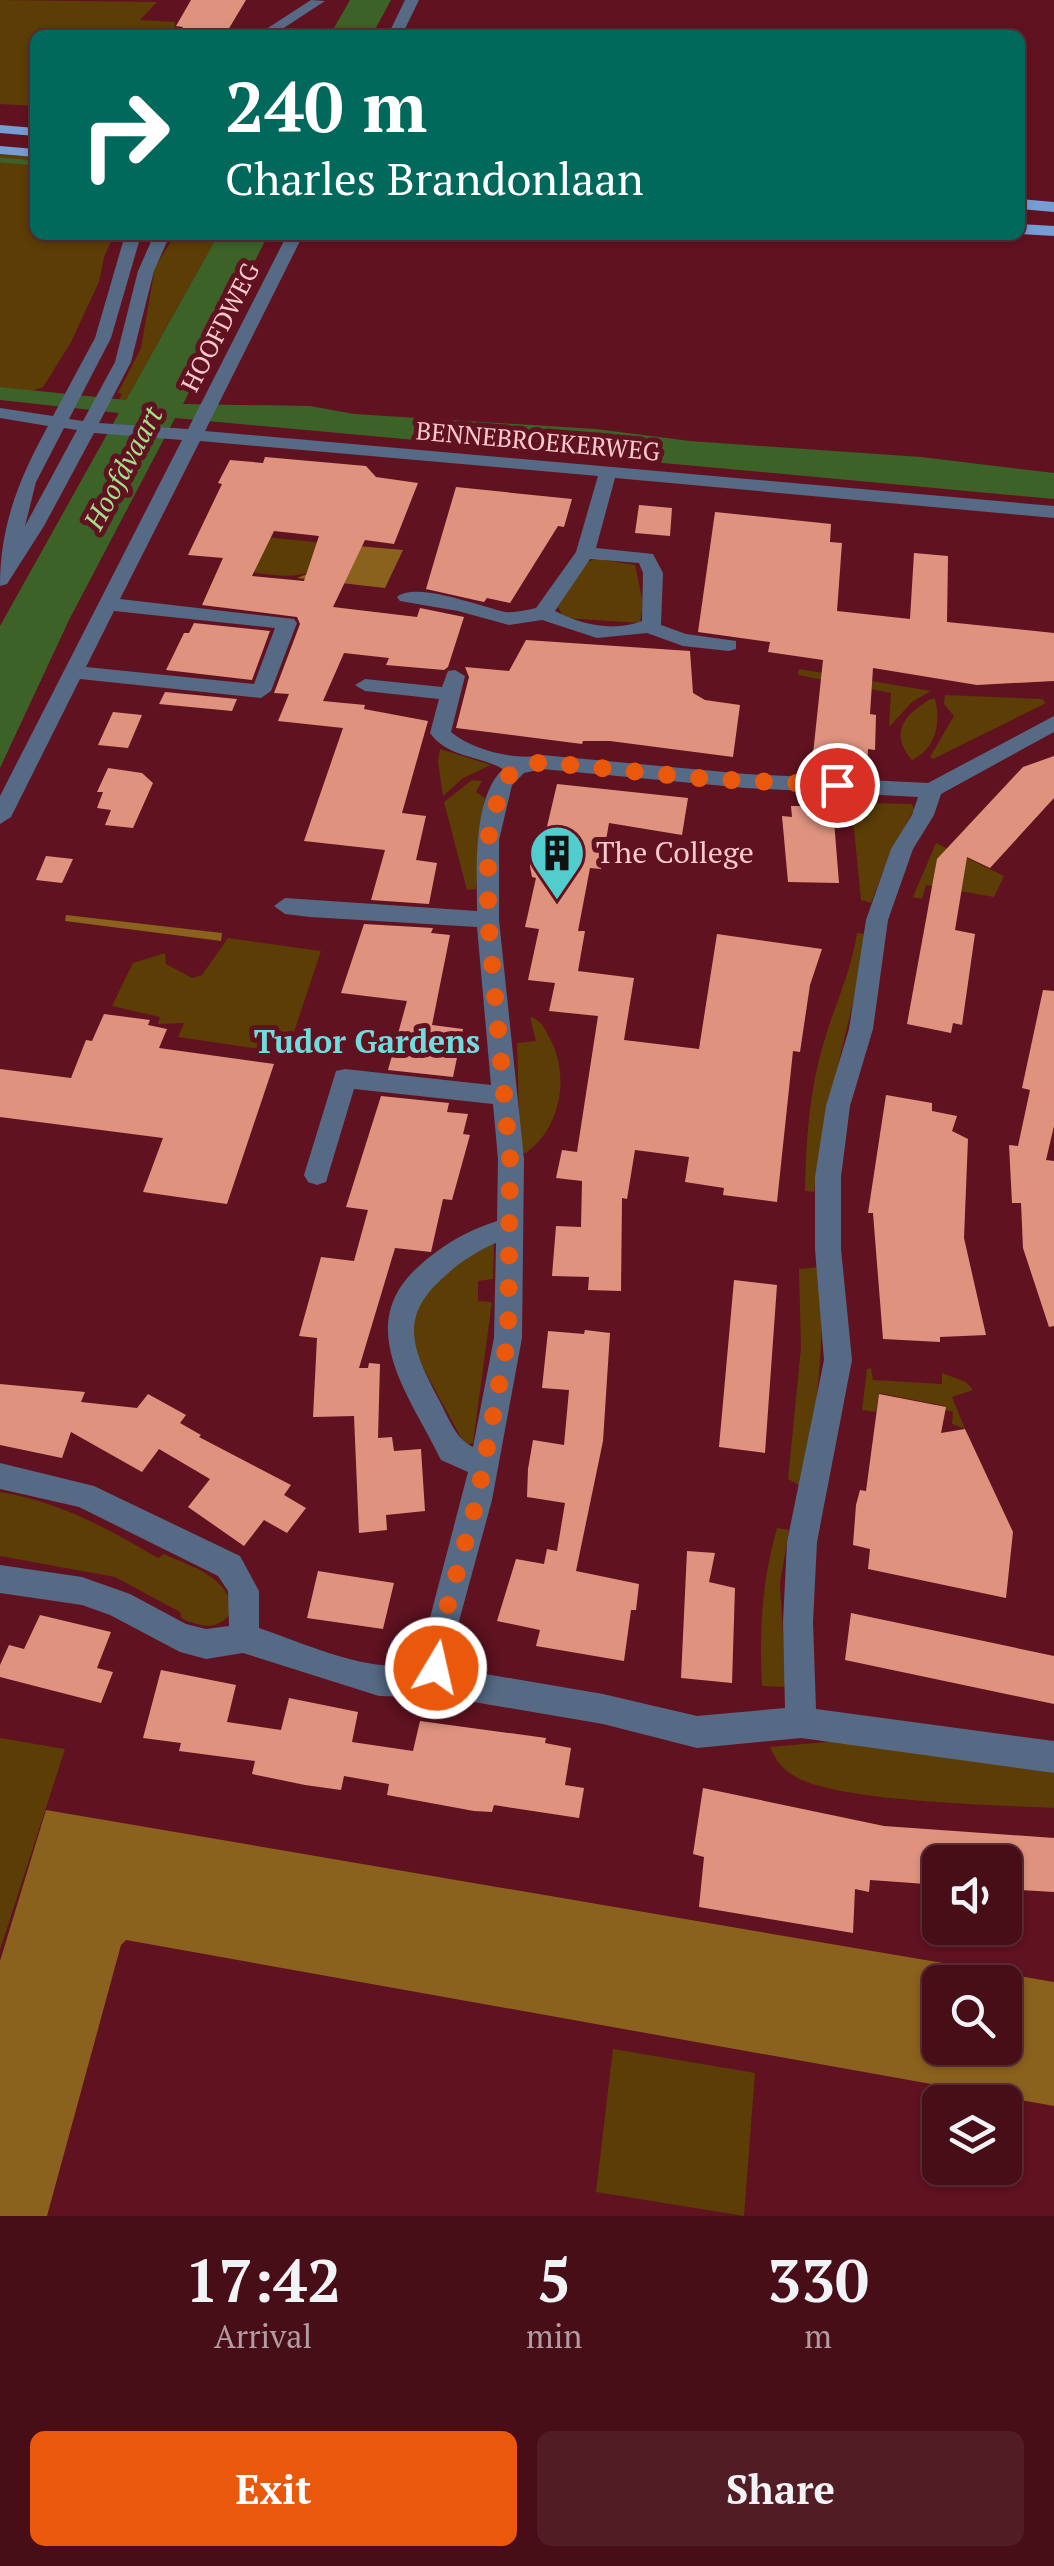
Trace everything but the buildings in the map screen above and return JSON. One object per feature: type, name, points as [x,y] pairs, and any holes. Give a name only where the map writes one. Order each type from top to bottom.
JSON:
[{"type":"main road","points":[[0,129],[30,132]]},
{"type":"main road","points":[[0,150],[30,152]]},
{"type":"main road","points":[[1025,204],[1054,207]]},
{"type":"main road","points":[[1025,229],[1054,231]]},
{"type":"street","points":[[272,30],[319,0]]},
{"type":"street","points":[[289,30],[319,0]]},
{"type":"street","points":[[398,30],[412,0]]},
{"type":"street","points":[[4,574],[20,502],[114,310],[131,240]]},
{"type":"street","points":[[4,574],[94,423],[128,348],[146,271],[160,240]]},
{"type":"street","name":"HOOFDWEG","points":[[0,817],[195,425],[293,240]]},
{"type":"street","name":"BENNEBROEKERWEG","points":[[0,413],[94,423],[195,425],[282,442],[608,472],[982,514],[1054,529]]},
{"type":"street","name":"BENNEBROEKERWEG","points":[[0,427],[57,420]]},
{"type":"street","points":[[546,613],[548,602],[585,553],[608,472]]},
{"type":"street","name":"BENNEBROEKERWEG","points":[[982,514],[1054,512]]},
{"type":"street","points":[[407,598],[460,605],[509,619],[546,613],[565,626],[609,632],[652,624],[653,573],[646,558],[585,553]]},
{"type":"street","points":[[73,672],[261,692],[287,623],[107,604]]},
{"type":"street","points":[[646,626],[683,640],[729,645]]},
{"type":"street","points":[[365,685],[453,685],[440,732],[446,740],[458,748],[507,760],[517,768]]},
{"type":"street","points":[[1054,723],[931,790],[708,779],[556,763],[517,768],[502,782],[488,840],[488,920],[508,1096],[508,1338],[484,1465],[435,1651],[436,1668],[449,1681],[604,1709],[697,1732],[801,1722],[1054,1757]]},
{"type":"street","points":[[801,1722],[798,1622],[802,1542],[838,1360],[828,1249],[828,1177],[838,1106],[860,1029],[877,920],[902,849],[923,815],[931,790]]},
{"type":"street","points":[[285,906],[363,915],[394,911],[488,920]]},
{"type":"street","points":[[316,1175],[345,1078],[508,1096]]},
{"type":"street","points":[[484,1465],[451,1452],[411,1370],[398,1328],[402,1306],[417,1284],[478,1235],[508,1230]]},
{"type":"street","points":[[0,1476],[84,1495],[229,1566],[242,1579],[247,1600],[244,1638]]},
{"type":"street","points":[[0,1579],[82,1590],[119,1604],[180,1637],[206,1644],[244,1638],[379,1681],[410,1682],[436,1668]]},
{"type":"shaded area","points":[[0,0],[157,2],[140,20],[175,22],[174,30],[30,30],[30,106],[0,104]]},
{"type":"shaded area","points":[[0,154],[30,157],[30,240],[112,240],[99,282],[70,344],[43,387],[31,391],[0,387]]},
{"type":"shaded area","points":[[172,240],[215,240],[126,400],[119,400],[122,394],[118,393],[141,348],[155,267]]},
{"type":"shaded area","points":[[254,536],[347,545],[321,567],[297,575],[237,570]]},
{"type":"shaded area","points":[[347,545],[403,550],[385,588],[297,578],[327,566]]},
{"type":"shaded area","points":[[597,559],[635,565],[643,603],[640,623],[564,618],[558,607],[586,562]]},
{"type":"shaded area","points":[[799,669],[931,691],[912,702],[889,727],[891,693],[798,675]]},
{"type":"shaded area","points":[[945,695],[1042,699],[1046,703],[933,759],[930,757],[954,716],[944,704]]},
{"type":"shaded area","points":[[935,699],[937,708],[935,734],[927,749],[912,760],[901,741],[903,725],[913,711]]},
{"type":"shaded area","points":[[440,749],[491,765],[463,778],[443,796]]},
{"type":"shaded area","points":[[472,780],[482,781],[476,792],[485,798],[476,889],[467,890],[444,802]]},
{"type":"shaded area","points":[[860,803],[912,804],[914,810],[890,853],[871,903],[861,900],[852,809]]},
{"type":"shaded area","points":[[936,843],[1004,876],[994,897],[926,885],[922,899],[913,897]]},
{"type":"shaded area","points":[[66,915],[222,933],[221,941],[65,921]]},
{"type":"shaded area","points":[[857,933],[867,934],[861,966],[824,1127],[814,1192],[805,1191],[814,1081]]},
{"type":"shaded area","points":[[228,938],[321,951],[287,1053],[178,1037],[184,1023],[158,1024],[160,1017],[112,1006],[133,963],[165,953],[166,964],[192,978],[202,975]]},
{"type":"shaded area","points":[[530,1017],[540,1022],[550,1039],[560,1068],[560,1084],[559,1100],[547,1130],[526,1153],[520,1152],[517,1043],[536,1041]]},
{"type":"shaded area","points":[[485,1244],[494,1245],[493,1279],[478,1281],[478,1301],[492,1302],[473,1443],[465,1445],[414,1351],[410,1319],[434,1282]]},
{"type":"shaded area","points":[[820,1267],[819,1377],[801,1486],[788,1479],[801,1348],[799,1269]]},
{"type":"shaded area","points":[[871,1368],[873,1380],[942,1384],[942,1373],[966,1382],[973,1390],[952,1397],[965,1429],[952,1424],[953,1412],[945,1410],[945,1406],[879,1393],[876,1412],[862,1410],[867,1369]]},
{"type":"shaded area","points":[[0,1492],[63,1509],[158,1558],[164,1554],[207,1574],[224,1590],[232,1612],[215,1625],[197,1624],[182,1619],[180,1612],[115,1577],[0,1556]]},
{"type":"shaded area","points":[[777,1528],[789,1530],[780,1583],[786,1687],[762,1686],[763,1606]]},
{"type":"shaded area","points":[[0,1738],[65,1749],[0,1950]]},
{"type":"shaded area","points":[[838,1741],[1054,1771],[1054,1808],[919,1801],[844,1792],[794,1776],[779,1763],[770,1747]]},
{"type":"shaded area","points":[[46,1810],[954,1965],[922,1965],[922,2065],[1022,2065],[1022,1977],[1054,1982],[1054,2106],[1022,2100],[1022,2085],[937,2085],[126,1940],[121,1945],[47,2216],[0,2216],[0,1961]]},
{"type":"shaded area","points":[[613,2049],[755,2073],[744,2216],[596,2192]]},
{"type":"water","points":[[350,0],[391,0],[375,30],[333,30]]},
{"type":"water","name":"Hoofdvaart","points":[[215,240],[265,240],[183,404],[310,406],[354,414],[596,429],[690,441],[921,457],[1054,473],[1054,499],[175,418],[70,618],[0,768],[0,626],[119,413],[0,400],[0,387],[126,400]]},
{"type":"waterway","points":[[0,160],[30,163]]},
{"type":"place","name":"The College","points":[[557,902]]},
{"type":"district","name":"Tudor Gardens","points":[[367,1042]]},
{"type":"route","points":[[436,1668],[435,1651],[477,1500],[508,1338],[508,1096],[488,920],[488,840],[498,790],[517,768],[542,762],[708,779],[837,785]]}]
